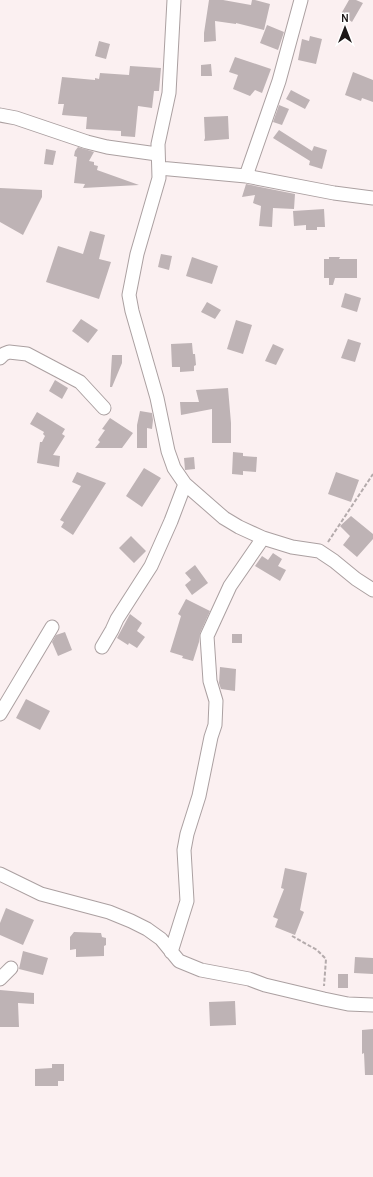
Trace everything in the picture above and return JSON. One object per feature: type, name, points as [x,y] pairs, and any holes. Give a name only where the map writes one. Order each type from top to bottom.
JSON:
[{"type":"street","points":[[174,0],[169,93],[157,154],[159,168],[158,183],[137,254],[129,295],[132,311],[157,398],[168,451],[174,468],[185,484],[224,518],[263,538],[292,547],[314,549],[322,552],[361,583],[373,590]]},
{"type":"street","points":[[246,176],[279,80],[301,0]]},
{"type":"street","points":[[0,115],[16,118],[87,142],[107,147],[157,154]]},
{"type":"street","points":[[159,168],[246,176],[334,193],[373,198]]},
{"type":"street","points":[[0,358],[9,352],[27,354],[80,382],[104,408]]},
{"type":"street","points":[[102,647],[117,619],[150,566],[171,521],[185,484]]},
{"type":"street","points":[[171,952],[187,901],[184,850],[187,834],[199,796],[211,737],[215,726],[216,702],[210,681],[207,636],[230,586],[263,538]]},
{"type":"street","points":[[0,714],[52,627]]},
{"type":"street","points":[[0,874],[41,894],[119,916],[147,929],[161,939],[179,961],[201,970],[249,980],[324,999],[352,1004],[373,1005]]},
{"type":"street","points":[[0,979],[12,968]]},
{"type":"path","points":[[322,552],[373,474]]},
{"type":"path","points":[[292,936],[317,950],[326,959],[324,999]]},
{"type":"building","points":[[209,0],[223,0],[251,5],[252,0],[255,0],[270,4],[264,30],[236,23],[215,21],[216,41],[204,42]]},
{"type":"building","points":[[349,0],[356,0],[363,3],[352,22],[341,14]]},
{"type":"building","points":[[267,25],[284,32],[278,50],[260,43]]},
{"type":"building","points":[[310,36],[322,39],[316,64],[298,60],[302,39],[309,41]]},
{"type":"building","points":[[99,41],[110,44],[106,59],[95,56]]},
{"type":"building","points":[[235,57],[271,69],[262,93],[255,90],[250,96],[233,89],[238,75],[229,72]]},
{"type":"building","points":[[211,64],[212,76],[201,76],[201,65]]},
{"type":"building","points":[[130,66],[161,68],[159,91],[154,91],[152,108],[138,106],[135,137],[121,136],[121,131],[86,129],[87,117],[62,115],[64,104],[58,104],[62,77],[95,80],[95,78],[99,79],[100,73],[129,75]]},
{"type":"building","points":[[353,72],[373,80],[373,102],[362,98],[361,101],[345,95]]},
{"type":"building","points":[[291,90],[310,100],[305,109],[286,99]]},
{"type":"building","points":[[279,105],[289,109],[282,125],[273,122]]},
{"type":"building","points":[[228,116],[229,139],[204,141],[204,117]]},
{"type":"building","points":[[279,130],[312,151],[314,146],[327,150],[322,169],[309,165],[310,161],[273,138]]},
{"type":"building","points":[[78,147],[94,152],[89,161],[94,162],[94,165],[98,166],[97,170],[139,185],[83,188],[85,184],[74,183],[77,157],[74,156]]},
{"type":"building","points":[[46,149],[56,151],[53,165],[44,164]]},
{"type":"building","points":[[246,184],[295,194],[294,209],[273,208],[272,227],[259,226],[261,206],[253,203],[255,195],[242,197]]},
{"type":"building","points":[[0,188],[42,190],[42,197],[23,235],[0,222]]},
{"type":"building","points":[[324,209],[325,227],[317,227],[317,230],[306,230],[306,225],[294,226],[293,211]]},
{"type":"building","points":[[90,231],[105,235],[99,259],[111,262],[99,299],[46,282],[58,246],[83,254]]},
{"type":"building","points":[[161,254],[172,256],[169,270],[158,267]]},
{"type":"building","points":[[192,257],[218,266],[212,284],[186,276]]},
{"type":"building","points":[[329,257],[340,257],[339,259],[357,259],[357,278],[335,278],[333,285],[329,285],[329,278],[324,278],[324,259],[329,259]]},
{"type":"building","points":[[345,293],[361,298],[357,312],[341,307]]},
{"type":"building","points":[[207,302],[221,310],[215,319],[201,312]]},
{"type":"building","points":[[81,319],[98,330],[88,343],[72,331]]},
{"type":"building","points":[[236,320],[252,325],[243,354],[227,349]]},
{"type":"building","points":[[348,339],[361,343],[355,362],[341,358]]},
{"type":"building","points":[[192,343],[196,365],[194,366],[194,371],[180,372],[180,367],[172,367],[171,344]]},
{"type":"building","points":[[273,344],[284,349],[276,365],[265,361]]},
{"type":"building","points":[[112,355],[122,355],[122,363],[112,387],[110,387]]},
{"type":"building","points":[[55,380],[68,388],[62,399],[49,391]]},
{"type":"building","points":[[228,388],[231,443],[212,443],[212,409],[181,415],[180,402],[199,402],[196,390]]},
{"type":"building","points":[[140,411],[152,413],[152,429],[147,428],[147,448],[137,448],[137,425]]},
{"type":"building","points":[[37,412],[65,429],[62,434],[65,436],[53,455],[60,456],[59,467],[37,463],[40,442],[42,442],[45,436],[43,434],[44,432],[30,424]]},
{"type":"building","points":[[110,418],[133,433],[122,448],[95,448],[100,442],[98,440],[105,430],[102,429]]},
{"type":"building","points":[[233,452],[243,453],[243,456],[257,457],[256,472],[243,471],[243,475],[232,474]]},
{"type":"building","points":[[194,457],[195,469],[185,470],[184,458]]},
{"type":"building","points":[[144,468],[161,478],[142,507],[126,496]]},
{"type":"building","points":[[77,472],[106,483],[73,535],[61,527],[64,522],[60,520],[81,486],[72,482]]},
{"type":"building","points":[[336,472],[359,480],[351,502],[328,494]]},
{"type":"building","points":[[351,516],[373,534],[373,539],[357,557],[343,545],[350,536],[340,526]]},
{"type":"building","points":[[131,536],[146,551],[134,563],[119,548]]},
{"type":"building","points":[[273,553],[282,559],[278,566],[286,570],[280,581],[255,566],[262,556],[268,560]]},
{"type":"building","points":[[195,565],[208,583],[192,595],[185,585],[191,580],[185,573]]},
{"type":"building","points":[[186,599],[210,611],[200,633],[199,642],[193,661],[182,658],[183,656],[170,652],[181,616],[178,614]]},
{"type":"building","points":[[130,614],[142,623],[137,631],[145,637],[137,648],[129,643],[128,645],[117,638]]},
{"type":"building","points":[[65,632],[72,650],[58,656],[52,642],[56,635]]},
{"type":"building","points":[[232,634],[242,634],[242,643],[232,643]]},
{"type":"building","points":[[220,667],[236,669],[235,691],[221,689],[219,683]]},
{"type":"building","points":[[26,699],[50,711],[40,730],[16,718]]},
{"type":"building","points":[[285,868],[307,873],[300,910],[304,912],[295,935],[275,927],[278,919],[273,917],[284,889],[281,888]]},
{"type":"building","points":[[6,908],[34,920],[23,945],[0,935],[0,923]]},
{"type":"building","points":[[74,932],[101,933],[102,937],[106,938],[104,956],[76,957],[76,949],[70,950],[70,937]]},
{"type":"building","points":[[23,951],[48,958],[43,975],[19,969]]},
{"type":"building","points":[[355,957],[373,958],[373,974],[354,973]]},
{"type":"building","points":[[338,974],[348,974],[348,988],[338,988]]},
{"type":"building","points":[[0,990],[34,993],[34,1004],[18,1003],[19,1027],[0,1027]]},
{"type":"building","points":[[235,1001],[236,1025],[210,1026],[209,1002]]},
{"type":"building","points":[[373,1029],[373,1075],[365,1075],[364,1053],[362,1054],[362,1030]]},
{"type":"building","points":[[52,1064],[64,1064],[64,1081],[58,1081],[58,1086],[35,1086],[35,1069],[52,1068]]}]
